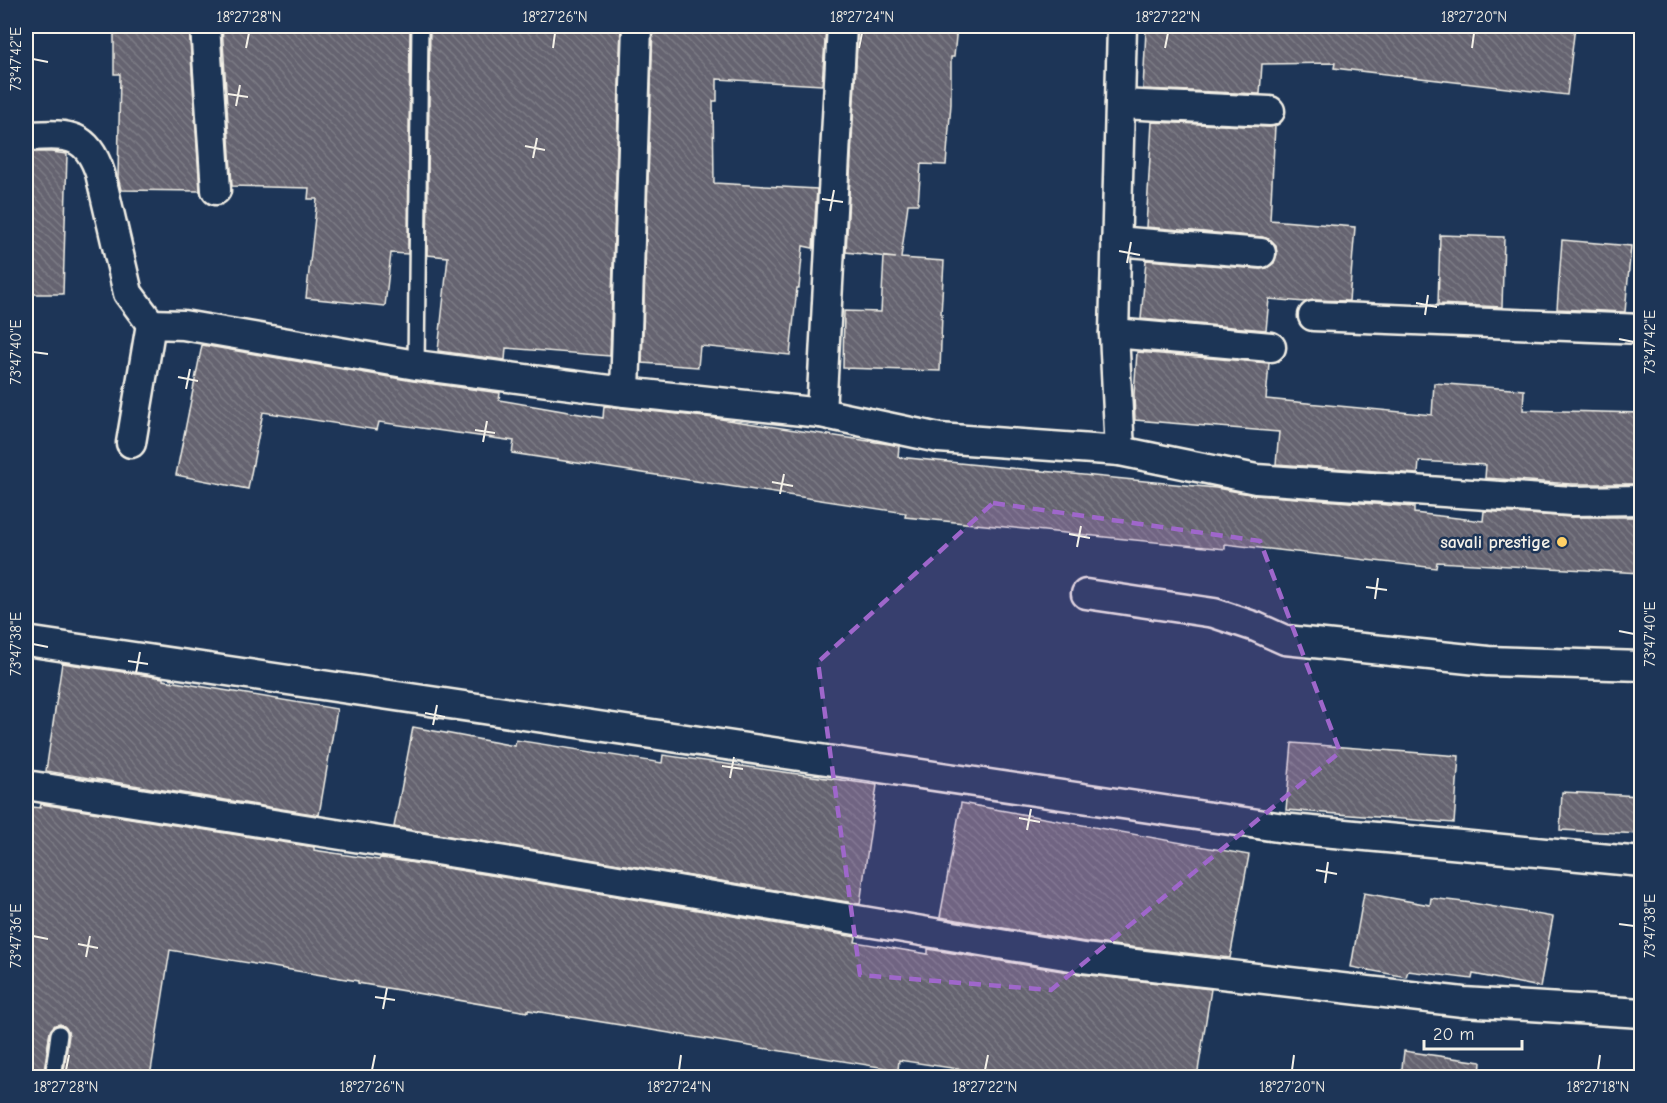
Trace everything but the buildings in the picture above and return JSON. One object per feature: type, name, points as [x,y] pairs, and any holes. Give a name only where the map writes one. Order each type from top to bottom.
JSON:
[{"type":"street","points":[[205,26],[216,190]]},
{"type":"street","points":[[625,392],[637,26]]},
{"type":"street","points":[[822,413],[842,26]]},
{"type":"street","points":[[1120,451],[1113,333],[1122,26]]},
{"type":"street","points":[[1120,104],[1270,111]]},
{"type":"street","points":[[26,136],[66,135],[81,142],[95,157],[128,293],[151,324],[131,442]]},
{"type":"street","points":[[1116,242],[1261,253]]},
{"type":"street","points":[[1313,316],[1641,329]]},
{"type":"street","points":[[151,324],[183,325],[416,365],[625,392],[822,413],[939,438],[1120,451],[1257,479],[1572,501],[1641,500]]},
{"type":"street","points":[[1113,333],[1271,347]]},
{"type":"street","points":[[1086,594],[1214,613],[1286,640],[1488,661],[1641,666]]},
{"type":"street","points":[[26,641],[1291,828],[1641,862]]},
{"type":"street","points":[[26,785],[493,859],[1083,958],[1463,1002],[1641,1013]]},
{"type":"lane","points":[[416,365],[420,26]]},
{"type":"lane","points":[[52,1077],[58,1034]]},
{"type":"highlighted area","points":[[993,503],[1260,541],[1340,752],[1051,990],[860,975],[818,662]]},
{"type":"place","name":"savali prestige","points":[[1562,542]]}]
